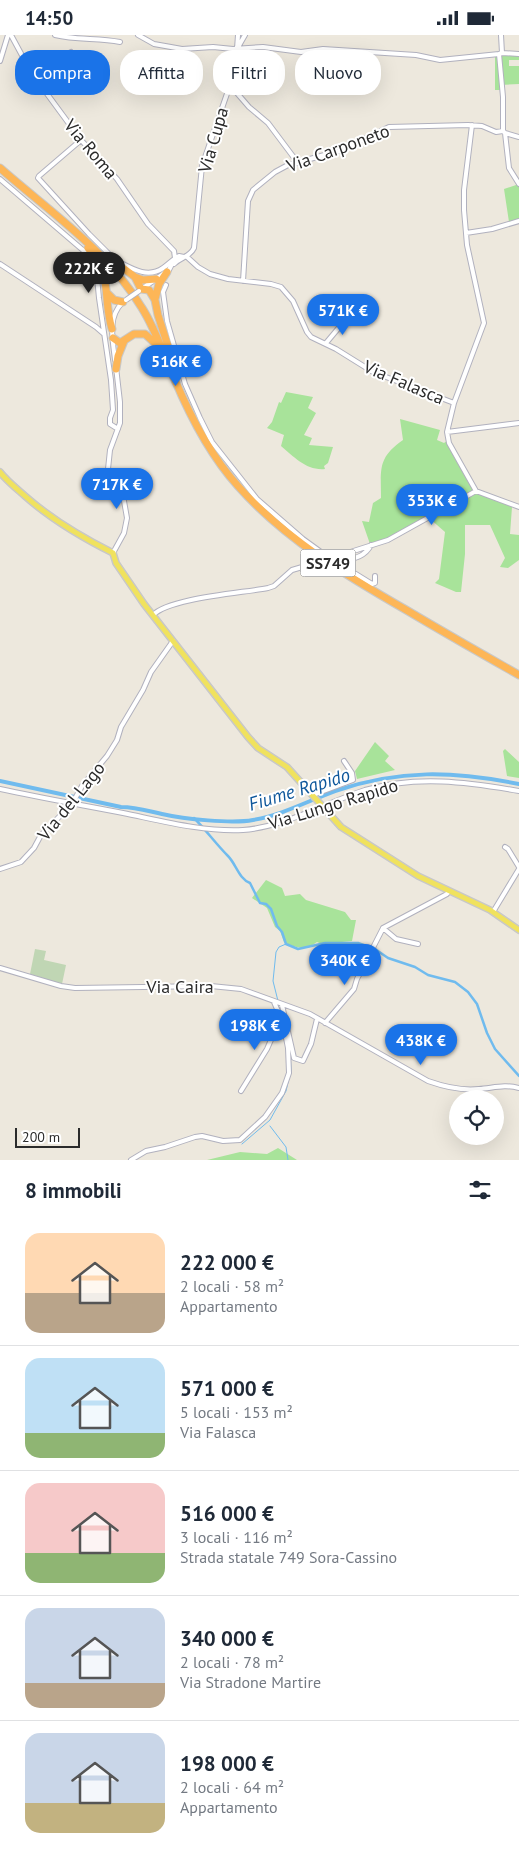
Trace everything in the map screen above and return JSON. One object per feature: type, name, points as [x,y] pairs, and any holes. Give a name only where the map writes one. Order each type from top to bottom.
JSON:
[{"type":"highway","name":"SS749","points":[[0,168],[96,250],[128,287],[153,328],[180,393],[212,453],[238,487],[266,515],[306,547],[361,584],[519,675]]},
{"type":"highway","points":[[58,217],[135,277],[143,280],[156,279]]},
{"type":"highway","points":[[58,217],[82,240],[95,257],[104,274],[112,329]]},
{"type":"highway","points":[[155,300],[160,284],[167,272]]},
{"type":"highway","points":[[135,277],[140,290],[150,291],[155,300],[161,324],[193,419]]},
{"type":"highway","points":[[108,294],[114,300],[125,301]]},
{"type":"highway","points":[[113,338],[120,343],[139,333],[145,334],[152,339],[158,345],[180,393]]},
{"type":"highway","points":[[116,369],[118,356],[124,341]]},
{"type":"main road","points":[[0,472],[6,480],[40,510],[75,534],[113,553],[116,563],[153,615],[254,744],[287,767],[336,822],[418,875],[493,912],[519,930]]},
{"type":"street","points":[[0,61],[11,35]]},
{"type":"street","name":"Via Roma","points":[[11,35],[19,50]]},
{"type":"street","points":[[55,35],[120,42]]},
{"type":"street","points":[[138,35],[154,44],[182,49],[213,47],[237,49],[263,47],[301,51],[322,49],[416,55],[440,60],[500,53],[519,54]]},
{"type":"street","points":[[237,49],[238,35]]},
{"type":"street","points":[[237,49],[245,35]]},
{"type":"street","points":[[501,35],[500,53],[504,132],[509,168],[519,184]]},
{"type":"street","name":"Via Roma","points":[[48,95],[81,140],[116,179],[148,224],[171,247],[175,258]]},
{"type":"street","name":"Via Cupa","points":[[185,257],[193,251],[196,244],[202,166],[227,95]]},
{"type":"street","points":[[239,95],[249,107],[268,123],[298,163]]},
{"type":"street","points":[[472,125],[464,191],[466,233],[484,323],[454,403],[447,432],[448,443],[476,491],[519,507]]},
{"type":"street","name":"Via Carponeto","points":[[243,281],[248,201],[253,190],[276,172],[298,163],[339,151],[390,127],[472,125],[482,126],[496,132],[504,132],[519,137]]},
{"type":"street","points":[[81,140],[39,176],[39,179],[89,234],[119,262],[140,272],[151,273],[160,270],[179,256],[185,257]]},
{"type":"street","points":[[0,179],[92,257],[96,267],[113,405],[110,424],[118,429]]},
{"type":"street","points":[[466,233],[492,229],[519,221]]},
{"type":"street","name":"Via Falasca","points":[[171,247],[210,274],[228,279],[281,287],[293,301],[306,332],[312,337],[326,343],[373,371],[454,403]]},
{"type":"street","points":[[113,553],[124,533],[127,512],[124,501],[108,469],[110,450],[118,429],[120,407],[112,329],[115,313],[125,301],[167,272],[178,260],[185,257]]},
{"type":"street","points":[[173,265],[175,258]]},
{"type":"street","points":[[0,264],[104,334]]},
{"type":"street","points":[[166,285],[163,292],[166,321],[188,392],[212,442],[257,499],[303,539],[324,556],[336,561],[372,584],[374,583],[375,576]]},
{"type":"street","points":[[326,343],[347,317]]},
{"type":"street","points":[[447,432],[519,423]]},
{"type":"street","points":[[153,615],[158,611],[190,600],[268,588],[292,570],[388,539],[476,491]]},
{"type":"street","points":[[336,561],[361,556],[372,545]]},
{"type":"street","name":"Via del Lago","points":[[0,869],[21,862],[34,848],[41,835],[73,802],[117,740],[121,727],[143,691],[151,672],[173,641]]},
{"type":"street","points":[[314,796],[353,780],[352,773],[344,761]]},
{"type":"street","name":"Via Lungo Rapido","points":[[0,789],[198,827],[244,830],[266,826],[366,790],[409,781],[455,781],[519,791]]},
{"type":"street","points":[[493,912],[519,868],[505,847]]},
{"type":"street","points":[[325,1023],[354,989],[357,979],[383,927],[447,894],[449,891]]},
{"type":"street","points":[[383,927],[396,939],[418,944]]},
{"type":"street","name":"Via Caira","points":[[0,968],[61,986],[226,986],[241,989],[318,1019],[428,1081],[446,1087],[461,1089],[478,1090],[503,1086],[519,1089]]},
{"type":"street","points":[[132,1160],[146,1151],[195,1137],[202,1136],[223,1141],[240,1140],[258,1124],[282,1093],[289,1073],[288,1048],[281,1017],[274,1002]]},
{"type":"street","points":[[282,1005],[294,1058],[298,1061],[302,1061],[306,1056],[318,1019]]},
{"type":"street","points":[[241,1091],[267,1049],[281,1017]]},
{"type":"green space","points":[[519,53],[519,60],[509,60],[509,66],[519,66],[519,84],[500,85],[500,90],[495,90],[495,56]]},
{"type":"green space","points":[[519,184],[519,219],[509,222],[504,189]]},
{"type":"green space","points":[[286,392],[313,397],[308,408],[316,413],[304,435],[312,438],[309,445],[333,447],[328,463],[324,466],[325,469],[312,468],[296,459],[281,446],[284,435],[267,428],[272,422],[279,402],[281,403]]},
{"type":"green space","points":[[400,419],[440,430],[437,440],[444,443],[447,441],[474,489],[473,492],[390,537],[370,544],[362,521],[369,522],[373,503],[381,498],[381,472],[385,459],[403,440]]},
{"type":"green space","points":[[476,492],[512,507],[510,534],[519,535],[519,560],[508,568],[500,567],[505,558],[490,525],[465,525],[465,554],[461,592],[456,592],[435,583],[439,579],[445,532],[429,518]]},
{"type":"green space","points":[[375,742],[389,756],[385,761],[395,770],[357,779],[355,771]]},
{"type":"green space","points":[[505,749],[519,762],[519,778],[507,776],[503,751]]},
{"type":"green space","points":[[266,880],[282,888],[285,896],[300,894],[306,900],[345,912],[351,920],[356,920],[352,941],[322,944],[317,942],[305,948],[292,946],[284,942],[267,908],[252,898]]},
{"type":"green space","points":[[35,949],[46,951],[44,960],[66,965],[62,984],[30,974]]},
{"type":"green space","points":[[278,1148],[297,1160],[207,1160],[240,1152],[267,1154]]},
{"type":"waterway","name":"Fiume Rapido","points":[[0,781],[171,816],[233,821],[264,818],[335,791],[359,784],[404,776],[449,775],[519,784]]},
{"type":"waterway","points":[[194,818],[231,859],[240,875],[250,883],[260,903],[266,904],[271,909],[286,944],[298,949],[325,943],[358,943],[375,949],[388,958],[415,967],[428,975],[455,982],[468,992],[477,1004],[495,1049],[519,1076]]},
{"type":"waterway","points":[[278,1001],[273,981],[276,952],[279,947],[286,944]]},
{"type":"waterway","points":[[278,1005],[282,1015]]},
{"type":"waterway","points":[[290,1050],[291,1071]]},
{"type":"waterway","points":[[242,1144],[270,1120],[286,1091],[289,1078]]},
{"type":"waterway","points":[[270,1126],[286,1147],[288,1160]]}]
